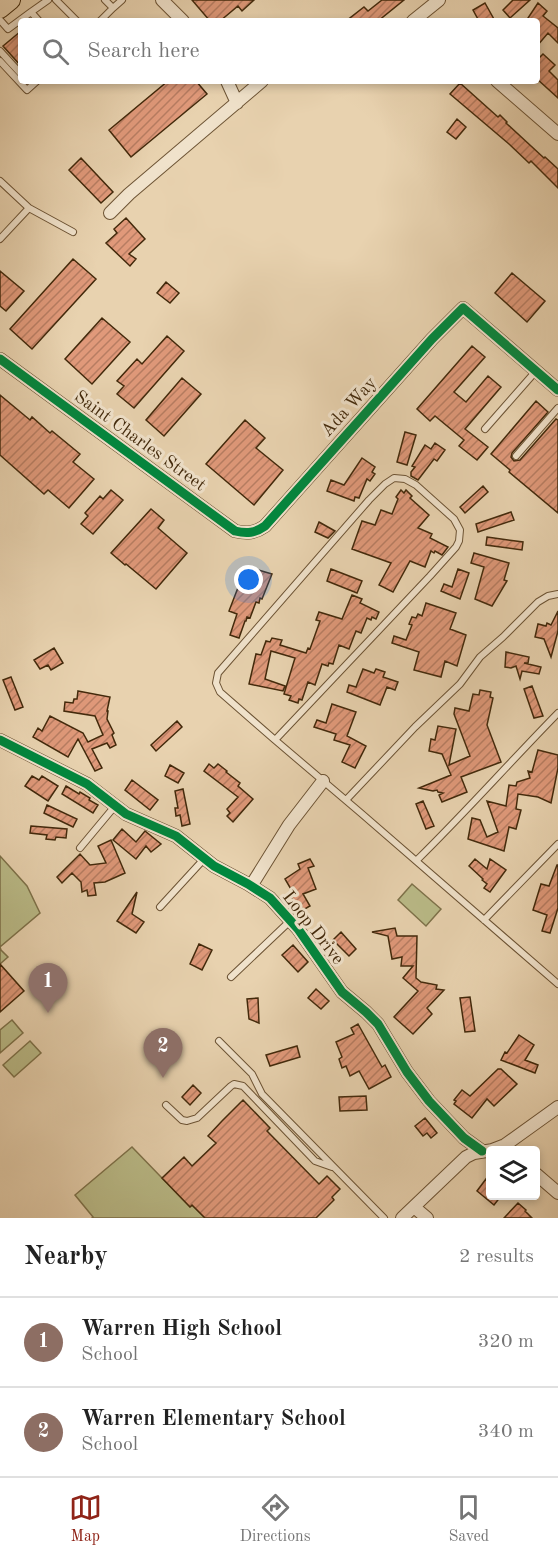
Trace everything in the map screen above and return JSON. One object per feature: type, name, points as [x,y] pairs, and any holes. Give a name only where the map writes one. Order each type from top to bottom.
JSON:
[{"type":"main road","points":[[0,9],[11,0]]},
{"type":"street","points":[[162,0],[180,18]]},
{"type":"street","points":[[423,18],[439,0]]},
{"type":"street","points":[[228,84],[237,103]]},
{"type":"street","points":[[110,213],[129,194],[259,84]]},
{"type":"street","points":[[500,84],[558,134]]},
{"type":"street","name":"Ada Way","points":[[265,526],[432,339],[463,308],[536,371]]},
{"type":"street","name":"Saint Charles Street","points":[[0,359],[235,531],[249,533],[265,526]]},
{"type":"street","points":[[536,371],[558,390]]},
{"type":"street","name":"Loop Drive","points":[[0,740],[87,784],[133,817],[176,836],[218,869],[270,898],[291,920],[342,992],[378,1024],[402,1065],[429,1101],[464,1138],[486,1149]]},
{"type":"street","points":[[251,886],[283,834],[323,781]]},
{"type":"street","points":[[502,1146],[558,1107]]},
{"type":"street","points":[[402,1218],[466,1157],[486,1151]]},
{"type":"street","points":[[540,1177],[558,1193]]},
{"type":"street","points":[[414,1207],[427,1218]]},
{"type":"lane","points":[[22,18],[48,0]]},
{"type":"lane","points":[[56,0],[74,18]]},
{"type":"lane","points":[[105,0],[113,8]]},
{"type":"lane","points":[[103,18],[122,0]]},
{"type":"lane","points":[[31,12],[36,18]]},
{"type":"lane","points":[[0,20],[8,28],[18,21]]},
{"type":"lane","points":[[0,51],[18,71]]},
{"type":"lane","points":[[0,61],[18,80]]},
{"type":"lane","points":[[21,84],[27,90],[31,84]]},
{"type":"lane","points":[[0,180],[29,208],[73,231]]},
{"type":"lane","points":[[0,238],[29,208]]},
{"type":"lane","points":[[485,429],[536,371]]},
{"type":"lane","points":[[516,456],[558,408]]},
{"type":"lane","points":[[275,740],[451,553],[459,541],[460,530],[454,519],[411,481],[394,478],[385,484],[218,673],[216,683],[220,692],[275,740],[346,800],[558,984]]},
{"type":"lane","points":[[346,800],[415,727],[460,684],[480,657],[538,602],[548,596],[558,594]]},
{"type":"lane","points":[[416,861],[558,713]]},
{"type":"lane","points":[[80,848],[115,806]]},
{"type":"lane","points":[[484,920],[558,844]]},
{"type":"lane","points":[[160,907],[204,859]]},
{"type":"lane","points":[[231,977],[291,920]]},
{"type":"lane","points":[[552,979],[558,974]]},
{"type":"lane","points":[[219,1041],[252,1074],[262,1094],[384,1218]]},
{"type":"lane","points":[[166,1105],[182,1120],[192,1120],[231,1086],[238,1084],[243,1086],[315,1161],[334,1168]]},
{"type":"green space","points":[[0,856],[27,886],[40,913],[0,947]]},
{"type":"green space","points":[[412,884],[441,909],[426,926],[398,900]]},
{"type":"green space","points":[[0,947],[8,957],[0,964]]},
{"type":"green space","points":[[12,1020],[23,1033],[0,1053],[0,1030]]},
{"type":"green space","points":[[30,1041],[41,1053],[14,1077],[3,1065]]},
{"type":"green space","points":[[132,1147],[190,1207],[192,1205],[205,1218],[92,1218],[75,1195]]},
{"type":"building","points":[[192,0],[254,0],[242,11],[238,6],[224,18],[207,18]]},
{"type":"building","points":[[382,0],[404,0],[382,18],[350,18],[364,7],[368,11]]},
{"type":"building","points":[[513,0],[530,0],[510,18],[503,10]]},
{"type":"building","points":[[485,3],[493,18],[477,18],[473,10]]},
{"type":"building","points":[[538,3],[547,11],[543,16],[558,28],[558,43],[548,33],[540,42],[540,18],[528,18]]},
{"type":"building","points":[[18,34],[18,63],[3,46]]},
{"type":"building","points":[[543,54],[555,65],[549,71],[558,80],[558,98],[540,82],[540,57]]},
{"type":"building","points":[[164,84],[199,84],[207,94],[131,157],[109,130]]},
{"type":"building","points":[[461,84],[498,117],[500,115],[558,169],[558,188],[531,161],[529,163],[450,94]]},
{"type":"building","points":[[457,119],[466,127],[456,139],[447,132]]},
{"type":"building","points":[[81,158],[113,192],[101,203],[69,170]]},
{"type":"building","points":[[126,218],[145,239],[129,254],[136,259],[130,266],[106,243],[117,233],[114,229]]},
{"type":"building","points":[[73,259],[96,279],[32,349],[10,329]]},
{"type":"building","points":[[0,271],[24,291],[6,311],[0,306]]},
{"type":"building","points":[[512,273],[545,301],[527,322],[495,293]]},
{"type":"building","points":[[166,282],[179,293],[170,303],[157,293]]},
{"type":"building","points":[[102,318],[130,342],[92,384],[65,359]]},
{"type":"building","points":[[167,336],[184,351],[134,408],[117,394],[124,386],[117,381],[137,359],[142,364]]},
{"type":"building","points":[[472,346],[485,357],[454,392],[466,402],[488,376],[501,387],[465,429],[488,447],[477,460],[459,446],[464,440],[435,416],[430,421],[417,409]]},
{"type":"building","points":[[182,378],[201,394],[164,436],[146,420]]},
{"type":"building","points":[[0,395],[30,420],[32,417],[80,454],[73,462],[94,479],[69,508],[48,490],[44,494],[0,455]]},
{"type":"building","points":[[536,401],[548,412],[511,457],[514,461],[520,460],[556,419],[558,420],[558,513],[491,454]]},
{"type":"building","points":[[245,420],[265,438],[256,448],[283,470],[254,505],[206,464]]},
{"type":"building","points":[[405,432],[416,435],[407,465],[397,462]]},
{"type":"building","points":[[435,443],[445,450],[437,461],[434,459],[418,480],[411,476],[415,467],[412,466],[425,445],[431,449]]},
{"type":"building","points":[[362,458],[375,467],[372,472],[375,474],[370,481],[367,479],[359,498],[355,497],[354,501],[327,491],[331,480],[344,485]]},
{"type":"building","points":[[483,486],[488,492],[465,513],[460,507]]},
{"type":"building","points":[[111,490],[123,500],[93,534],[81,524],[88,516],[85,513],[100,496],[103,499]]},
{"type":"building","points":[[401,490],[404,493],[406,490],[412,496],[410,498],[429,515],[418,528],[432,534],[430,538],[448,547],[442,555],[431,551],[425,567],[410,561],[393,592],[379,585],[391,563],[352,549],[362,521],[375,525],[381,510],[392,514],[398,499],[396,497]]},
{"type":"building","points":[[151,509],[164,520],[158,528],[187,553],[156,589],[111,553]]},
{"type":"building","points":[[511,512],[514,520],[478,532],[476,524]]},
{"type":"building","points":[[319,522],[335,531],[328,538],[315,532]]},
{"type":"building","points":[[487,537],[523,542],[522,550],[486,545]]},
{"type":"building","points":[[474,553],[509,563],[504,580],[507,581],[492,606],[475,599],[484,567],[471,563]]},
{"type":"building","points":[[255,569],[272,574],[262,599],[260,598],[259,603],[256,602],[250,618],[247,617],[239,638],[230,635],[237,614],[229,611],[239,585],[249,589]]},
{"type":"building","points":[[331,569],[362,581],[357,593],[327,581]]},
{"type":"building","points":[[458,569],[469,573],[460,599],[441,591],[444,584],[452,587]]},
{"type":"building","points":[[352,595],[362,599],[360,603],[379,612],[376,619],[367,618],[361,633],[356,631],[349,649],[339,645],[333,664],[329,663],[328,666],[322,664],[315,685],[308,682],[302,700],[299,699],[298,703],[289,700],[291,696],[284,694],[295,658],[271,651],[265,679],[285,686],[283,691],[249,684],[256,654],[261,655],[266,641],[270,642],[272,638],[282,640],[280,645],[306,653],[308,648],[310,649],[320,621],[316,620],[319,612],[342,619]]},
{"type":"building","points":[[426,603],[456,613],[450,629],[466,635],[457,666],[445,661],[441,677],[414,670],[419,652],[392,643],[394,636],[406,640],[412,625],[409,624],[412,617],[416,618],[418,614],[422,616]]},
{"type":"building","points":[[558,611],[558,631],[551,657],[544,639],[535,637],[538,624],[551,625]]},
{"type":"building","points":[[54,648],[63,663],[51,670],[48,665],[40,669],[34,660]]},
{"type":"building","points":[[506,652],[529,657],[528,663],[524,663],[541,667],[539,674],[522,671],[520,679],[516,666],[505,667]]},
{"type":"building","points":[[363,669],[374,673],[376,669],[385,672],[383,677],[398,682],[395,690],[387,687],[380,705],[347,692],[349,685],[356,687]]},
{"type":"building","points":[[11,677],[23,707],[15,710],[3,680]]},
{"type":"building","points":[[532,686],[543,716],[534,718],[524,689]]},
{"type":"building","points":[[480,690],[491,692],[490,697],[493,698],[487,725],[501,762],[461,777],[467,792],[442,802],[439,795],[443,793],[419,788],[451,775],[442,754],[429,751],[431,739],[435,740],[438,726],[456,729],[449,765],[470,756],[454,714],[455,708],[469,711],[473,694],[479,695]]},
{"type":"building","points":[[78,691],[110,697],[107,719],[114,733],[112,735],[116,745],[110,748],[107,743],[92,749],[102,768],[95,771],[78,739],[68,757],[33,737],[38,728],[42,731],[50,716],[83,733],[88,742],[103,735],[95,716],[64,711],[65,702],[73,703],[74,699],[77,699]]},
{"type":"building","points":[[332,704],[356,712],[347,736],[366,746],[355,768],[342,762],[350,745],[334,740],[336,734],[314,727],[317,720],[326,723]]},
{"type":"building","points":[[177,721],[182,727],[156,751],[151,745]]},
{"type":"building","points":[[538,750],[558,755],[558,768],[551,803],[538,797],[518,794],[516,809],[521,810],[516,829],[509,827],[504,851],[468,839],[472,818],[480,820],[487,837],[498,832],[487,801],[506,806],[509,785],[516,786],[517,782],[530,778],[528,771],[532,772]]},
{"type":"building","points":[[209,764],[214,768],[218,764],[227,771],[240,783],[238,786],[253,799],[233,822],[227,816],[230,813],[227,809],[238,797],[204,771]]},
{"type":"building","points":[[170,765],[184,773],[178,783],[165,776]]},
{"type":"building","points":[[32,776],[39,780],[42,776],[58,786],[48,801],[25,786]]},
{"type":"building","points":[[132,780],[158,800],[150,810],[125,790]]},
{"type":"building","points":[[66,786],[79,794],[80,792],[98,805],[93,813],[62,794]]},
{"type":"building","points":[[183,789],[190,824],[182,826],[180,815],[176,816],[175,808],[178,808],[175,791]]},
{"type":"building","points":[[423,801],[434,826],[426,829],[416,804]]},
{"type":"building","points":[[47,805],[77,819],[73,827],[44,813]]},
{"type":"building","points":[[31,826],[67,829],[66,838],[46,839],[47,835],[30,833]]},
{"type":"building","points":[[122,829],[136,842],[145,831],[161,844],[151,852],[146,846],[136,859],[113,840]]},
{"type":"building","points":[[111,840],[125,873],[105,882],[94,883],[96,895],[88,896],[87,890],[82,892],[81,882],[72,873],[62,883],[57,877],[80,854],[90,865],[106,863],[98,846]]},
{"type":"building","points":[[310,859],[314,866],[308,868],[316,889],[303,894],[310,906],[303,910],[299,902],[295,904],[291,897],[295,896],[285,879],[300,869],[298,864]]},
{"type":"building","points":[[475,859],[487,869],[490,859],[506,870],[490,892],[484,888],[487,884],[483,879],[469,866]]},
{"type":"building","points":[[557,865],[558,908],[550,933],[542,931],[547,915],[533,910],[541,884],[549,886]]},
{"type":"building","points":[[137,892],[132,914],[144,922],[136,933],[117,921]]},
{"type":"building","points":[[395,928],[397,936],[417,936],[416,978],[421,982],[437,985],[436,989],[444,990],[427,1008],[432,1014],[413,1034],[394,1017],[418,991],[403,978],[413,966],[401,966],[402,957],[392,959],[388,936],[372,932]]},
{"type":"building","points":[[341,932],[356,949],[349,956],[333,940]]},
{"type":"building","points":[[199,944],[212,950],[202,970],[190,964]]},
{"type":"building","points":[[293,945],[308,962],[298,972],[282,955]]},
{"type":"building","points":[[0,964],[24,991],[0,1012]]},
{"type":"building","points":[[316,989],[329,1001],[321,1009],[308,998]]},
{"type":"building","points":[[470,997],[475,1031],[465,1032],[460,998]]},
{"type":"building","points":[[258,998],[259,1023],[249,1019],[247,999]]},
{"type":"building","points":[[358,1024],[382,1067],[385,1065],[391,1077],[369,1089],[359,1071],[350,1076],[346,1066],[342,1068],[339,1059],[342,1057],[336,1042],[354,1034],[351,1028]]},
{"type":"building","points":[[519,1035],[534,1045],[525,1060],[538,1065],[535,1073],[501,1060]]},
{"type":"building","points":[[297,1046],[300,1057],[270,1066],[266,1055]]},
{"type":"building","points":[[498,1069],[501,1069],[517,1084],[494,1106],[487,1099],[472,1118],[454,1104],[456,1101],[454,1100],[462,1090],[470,1096]]},
{"type":"building","points":[[193,1085],[201,1093],[190,1105],[182,1097]]},
{"type":"building","points":[[366,1096],[367,1110],[340,1111],[339,1097]]},
{"type":"building","points":[[243,1100],[270,1128],[267,1131],[319,1184],[327,1176],[340,1189],[332,1197],[334,1200],[316,1218],[205,1218],[192,1205],[190,1207],[162,1178],[184,1157],[192,1166],[216,1143],[208,1136]]},
{"type":"building","points":[[425,1118],[437,1133],[431,1138],[427,1133],[423,1136],[415,1126]]},
{"type":"building","points":[[486,1179],[486,1198],[477,1191]]},
{"type":"building","points":[[488,1200],[498,1200],[494,1205]]},
{"type":"building","points":[[518,1203],[532,1218],[504,1218]]},
{"type":"cycle path","points":[[0,359],[235,531],[243,532],[251,532],[265,526],[432,339],[463,308],[558,390]]},
{"type":"cycle path","points":[[0,740],[87,784],[126,814],[176,836],[214,866],[270,898],[298,929],[342,992],[378,1024],[407,1072],[429,1101],[464,1138],[482,1151]]},
{"type":"place","name":"Warren High School","points":[[48,1013]]},
{"type":"place","name":"Warren Elementary School","points":[[163,1078]]}]
